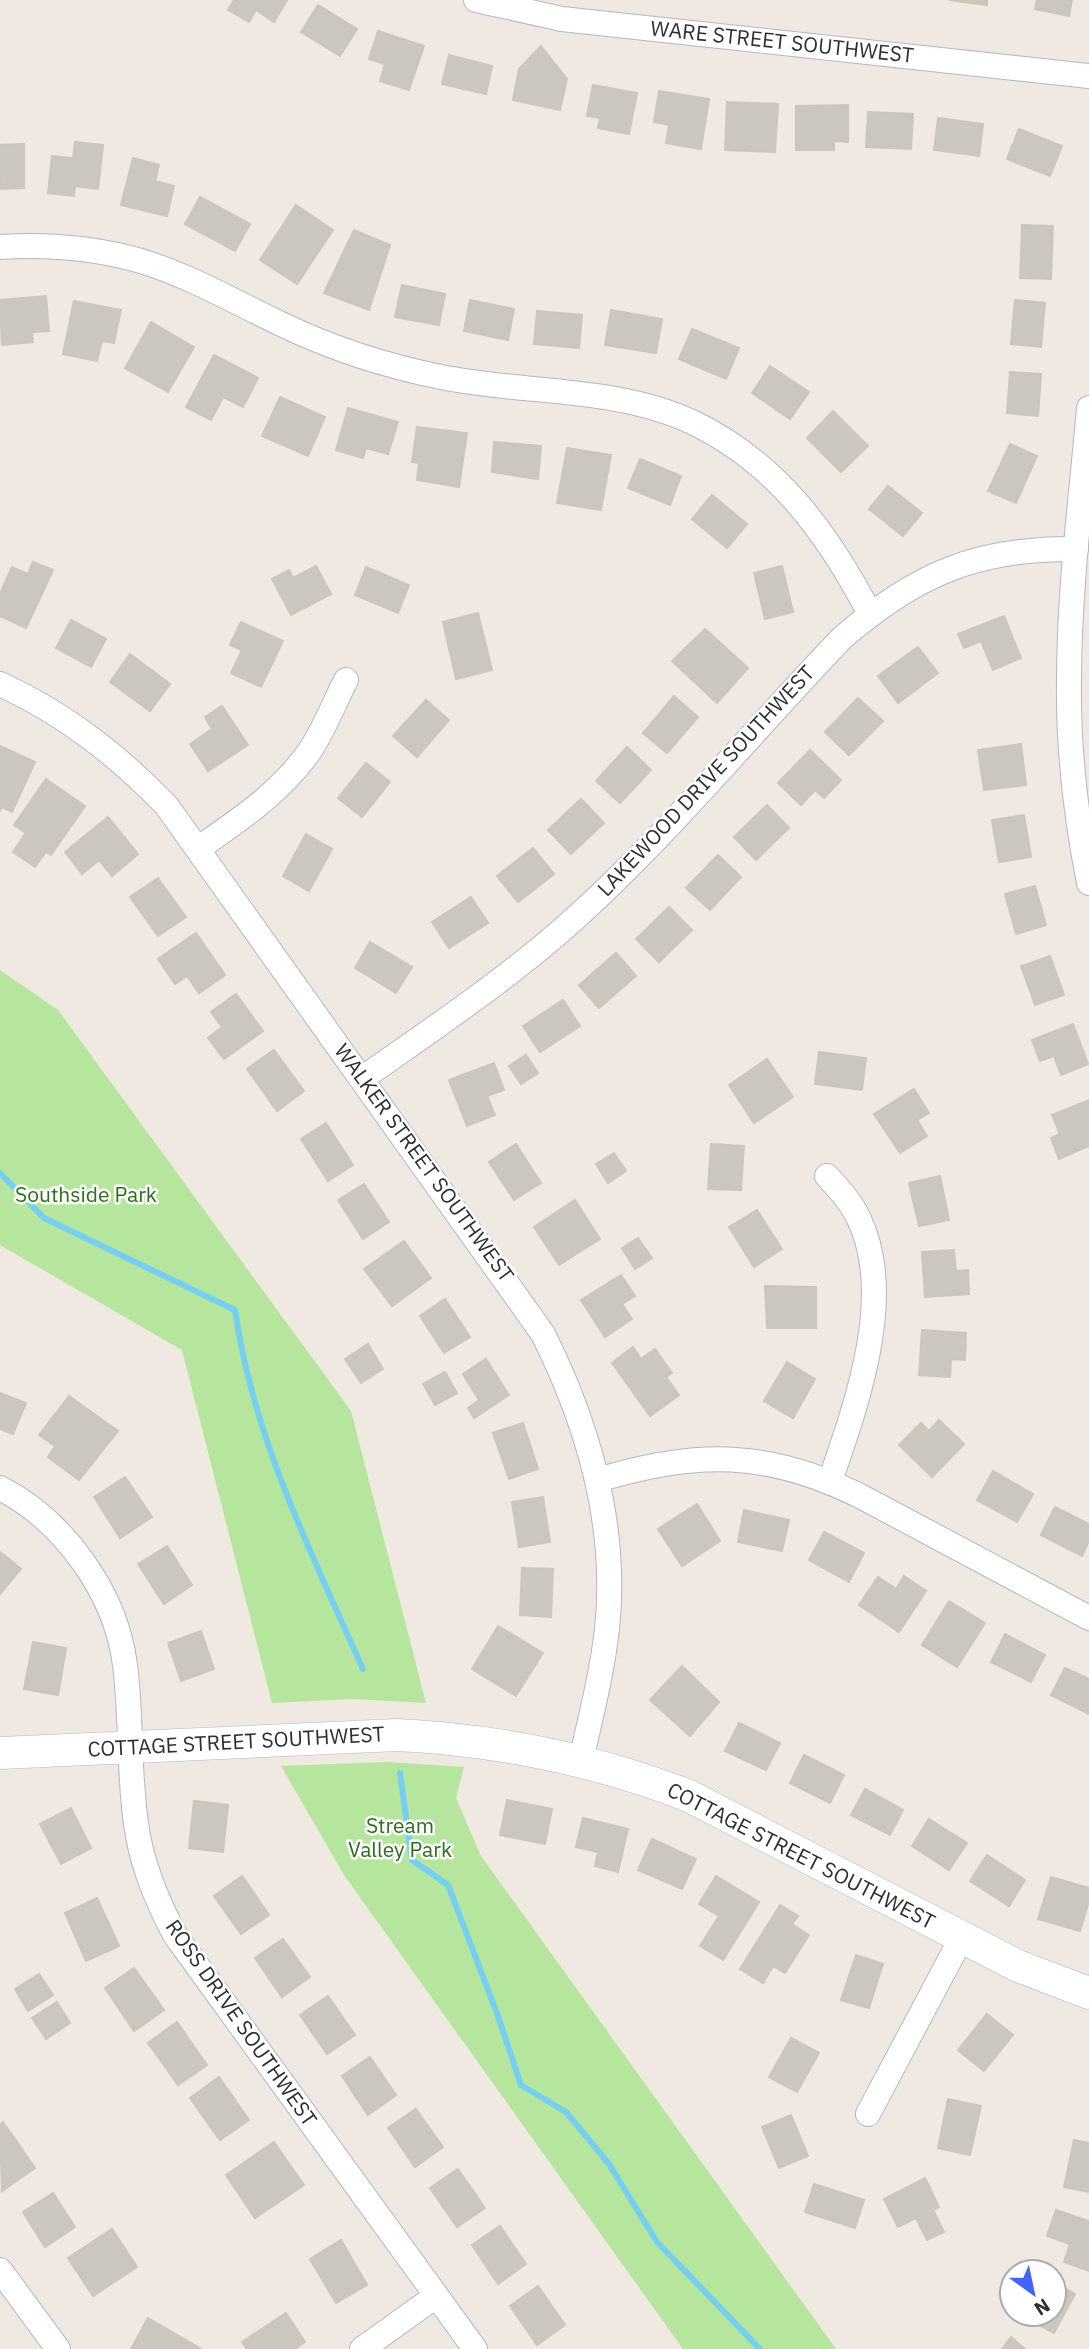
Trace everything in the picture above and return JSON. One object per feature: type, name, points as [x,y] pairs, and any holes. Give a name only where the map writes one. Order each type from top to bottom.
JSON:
[{"type":"street","name":"WARE STREET SOUTHWEST","points":[[476,0],[562,19],[1089,76]]},
{"type":"street","points":[[0,247],[50,246],[94,250],[141,261],[187,278],[284,326],[380,362],[440,377],[501,387],[623,400],[658,409],[695,424],[767,471],[798,501],[825,535],[870,614]]},
{"type":"street","points":[[1089,408],[1076,549],[1079,703],[1074,786],[1089,883]]},
{"type":"street","name":"LAKEWOOD DRIVE SOUTHWEST","points":[[363,1078],[479,996],[562,930],[613,882],[842,638],[870,614],[902,592],[951,568],[988,556],[1028,549],[1076,549]]},
{"type":"street","points":[[199,848],[261,804],[288,779],[310,751],[346,680]]},
{"type":"street","name":"WALKER STREET SOUTHWEST","points":[[0,684],[45,706],[88,733],[128,765],[166,805],[543,1334],[575,1404],[598,1480],[607,1535],[610,1579],[607,1628],[581,1760]]},
{"type":"street","points":[[827,1175],[846,1196],[859,1219],[868,1244],[872,1275],[872,1319],[867,1361],[857,1404],[830,1481]]},
{"type":"street","points":[[598,1480],[664,1463],[715,1458],[791,1468],[830,1481],[1089,1618]]},
{"type":"street","name":"ROSS DRIVE SOUTHWEST","points":[[0,1488],[39,1514],[67,1541],[107,1603],[125,1665],[136,1828],[158,1903],[175,1935],[475,2349]]},
{"type":"street","name":"COTTAGE STREET SOUTHWEST","points":[[0,1753],[397,1735],[474,1740],[581,1760],[689,1796],[1018,1966],[1089,1993]]},
{"type":"street","points":[[868,2114],[962,1937]]},
{"type":"street","points":[[0,2270],[58,2349]]},
{"type":"street","points":[[362,2349],[436,2296]]},
{"type":"green space","name":"Southside Park","points":[[0,970],[58,1010],[351,1411],[426,1703],[351,1699],[272,1703],[182,1350],[0,1245]]},
{"type":"green space","name":"Stream Valley Park","points":[[387,1762],[464,1767],[456,1798],[481,1856],[836,2349],[683,2349],[344,1875],[281,1766]]},
{"type":"building","points":[[234,0],[287,0],[274,22],[256,10],[249,22],[228,10]]},
{"type":"building","points":[[949,0],[987,0],[987,5]]},
{"type":"building","points":[[1037,0],[1072,0],[1069,16],[1035,9]]},
{"type":"building","points":[[318,5],[357,29],[340,56],[301,32]]},
{"type":"building","points":[[378,31],[424,46],[409,90],[380,81],[385,64],[369,59]]},
{"type":"building","points":[[541,46],[567,79],[560,110],[513,100],[519,69]]},
{"type":"building","points":[[449,55],[492,66],[486,94],[442,84]]},
{"type":"building","points":[[593,85],[637,93],[629,134],[598,128],[600,118],[587,116]]},
{"type":"building","points":[[659,91],[709,99],[701,149],[666,143],[669,125],[654,122]]},
{"type":"building","points":[[727,102],[778,104],[775,152],[725,150]]},
{"type":"building","points":[[848,105],[848,142],[834,141],[834,150],[796,150],[796,106]]},
{"type":"building","points":[[868,112],[913,114],[911,149],[866,147]]},
{"type":"building","points":[[938,118],[983,124],[979,156],[934,150]]},
{"type":"building","points":[[1019,129],[1062,146],[1050,176],[1007,159]]},
{"type":"building","points":[[75,142],[103,145],[98,189],[75,186],[74,196],[48,193],[52,156],[73,158]]},
{"type":"building","points":[[24,144],[24,188],[1,189],[0,145]]},
{"type":"building","points":[[133,158],[159,165],[155,181],[174,186],[167,216],[121,205]]},
{"type":"building","points":[[200,197],[250,224],[235,251],[185,224]]},
{"type":"building","points":[[296,205],[333,230],[297,284],[260,260]]},
{"type":"building","points":[[1022,225],[1053,226],[1051,279],[1020,278]]},
{"type":"building","points":[[354,230],[390,245],[369,310],[324,293]]},
{"type":"building","points":[[402,285],[445,294],[439,325],[395,317]]},
{"type":"building","points":[[46,296],[49,331],[32,332],[33,342],[2,345],[0,300]]},
{"type":"building","points":[[470,300],[514,309],[508,340],[464,331]]},
{"type":"building","points":[[1015,300],[1045,303],[1041,347],[1011,344]]},
{"type":"building","points":[[74,301],[121,310],[114,343],[102,341],[97,361],[63,354]]},
{"type":"building","points":[[611,310],[662,319],[656,353],[605,345]]},
{"type":"building","points":[[537,311],[582,315],[579,348],[534,344]]},
{"type":"building","points":[[151,322],[194,347],[168,392],[125,368]]},
{"type":"building","points":[[692,329],[739,348],[726,379],[679,359]]},
{"type":"building","points":[[214,355],[258,378],[243,407],[223,397],[211,420],[186,407]]},
{"type":"building","points":[[770,366],[809,392],[790,419],[752,393]]},
{"type":"building","points":[[1010,372],[1041,374],[1038,416],[1007,413]]},
{"type":"building","points":[[280,397],[325,417],[308,456],[262,436]]},
{"type":"building","points":[[348,408],[398,422],[388,454],[366,448],[363,458],[336,450]]},
{"type":"building","points":[[833,411],[868,446],[841,472],[807,438]]},
{"type":"building","points":[[417,427],[467,433],[459,487],[417,480],[419,463],[412,462]]},
{"type":"building","points":[[494,442],[541,446],[538,479],[492,472]]},
{"type":"building","points":[[1010,444],[1037,456],[1016,503],[988,491]]},
{"type":"building","points":[[567,448],[611,455],[601,510],[557,503]]},
{"type":"building","points":[[640,459],[681,476],[670,505],[628,488]]},
{"type":"building","points":[[888,486],[922,513],[903,536],[869,509]]},
{"type":"building","points":[[712,495],[747,524],[727,548],[692,519]]},
{"type":"building","points":[[33,562],[53,570],[26,628],[0,616],[0,594],[12,567],[28,574]]},
{"type":"building","points":[[316,566],[331,594],[291,615],[272,579],[289,570],[293,578]]},
{"type":"building","points":[[782,566],[793,612],[765,619],[754,573]]},
{"type":"building","points":[[366,567],[409,585],[398,613],[355,595]]},
{"type":"building","points":[[478,613],[492,670],[456,679],[443,622]]},
{"type":"building","points":[[1004,616],[1021,658],[993,670],[981,641],[964,648],[958,634]]},
{"type":"building","points":[[71,620],[106,639],[91,667],[56,648]]},
{"type":"building","points":[[241,622],[283,641],[261,687],[231,673],[242,650],[230,645]]},
{"type":"building","points":[[705,629],[748,668],[717,703],[672,661]]},
{"type":"building","points":[[918,647],[938,673],[898,703],[878,676]]},
{"type":"building","points":[[130,654],[170,684],[150,711],[110,682]]},
{"type":"building","points":[[674,696],[698,717],[667,753],[643,733]]},
{"type":"building","points":[[858,698],[883,721],[849,755],[825,732]]},
{"type":"building","points":[[426,700],[449,720],[417,757],[393,736]]},
{"type":"building","points":[[222,706],[248,745],[208,771],[190,744],[212,729],[205,717]]},
{"type":"building","points":[[1021,744],[1026,785],[984,790],[978,750]]},
{"type":"building","points":[[0,746],[35,762],[12,812],[2,807],[0,811]]},
{"type":"building","points":[[627,747],[651,770],[620,803],[596,781]]},
{"type":"building","points":[[810,750],[841,780],[824,798],[815,790],[801,805],[778,783]]},
{"type":"building","points":[[366,763],[390,782],[362,817],[338,798]]},
{"type":"building","points":[[46,779],[85,806],[51,855],[46,852],[35,867],[13,852],[26,833],[14,825]]},
{"type":"building","points":[[581,799],[604,823],[571,854],[548,830]]},
{"type":"building","points":[[767,805],[789,828],[756,860],[734,837]]},
{"type":"building","points":[[1024,815],[1031,857],[999,862],[992,820]]},
{"type":"building","points":[[108,817],[138,854],[112,876],[99,860],[82,874],[65,852]]},
{"type":"building","points":[[306,834],[332,849],[309,891],[283,876]]},
{"type":"building","points":[[533,848],[554,874],[518,902],[497,876]]},
{"type":"building","points":[[718,855],[741,877],[710,910],[686,888]]},
{"type":"building","points":[[158,878],[186,917],[158,936],[130,897]]},
{"type":"building","points":[[1035,886],[1046,925],[1016,934],[1005,894]]},
{"type":"building","points":[[471,897],[488,923],[449,948],[432,922]]},
{"type":"building","points":[[669,907],[692,930],[659,962],[636,939]]},
{"type":"building","points":[[196,933],[225,975],[199,993],[187,976],[175,984],[158,959]]},
{"type":"building","points":[[370,942],[412,967],[396,993],[355,968]]},
{"type":"building","points":[[616,953],[636,976],[599,1008],[579,985]]},
{"type":"building","points":[[1050,956],[1064,995],[1035,1005],[1021,966]]},
{"type":"building","points":[[236,994],[263,1031],[224,1059],[208,1038],[222,1027],[211,1012]]},
{"type":"building","points":[[563,1000],[580,1026],[540,1052],[523,1026]]},
{"type":"building","points":[[1073,1024],[1088,1064],[1061,1075],[1054,1056],[1040,1061],[1032,1040]]},
{"type":"building","points":[[274,1050],[304,1091],[277,1111],[247,1069]]},
{"type":"building","points":[[819,1052],[866,1058],[862,1090],[815,1084]]},
{"type":"building","points":[[526,1055],[538,1073],[521,1084],[509,1066]]},
{"type":"building","points":[[767,1059],[793,1097],[754,1123],[729,1085]]},
{"type":"building","points":[[494,1063],[504,1090],[487,1096],[495,1115],[467,1126],[449,1080]]},
{"type":"building","points":[[914,1089],[929,1113],[917,1120],[927,1136],[900,1153],[874,1114]]},
{"type":"building","points":[[1089,1100],[1089,1146],[1059,1159],[1051,1138],[1060,1134],[1052,1115]]},
{"type":"building","points":[[326,1123],[353,1165],[328,1181],[301,1139]]},
{"type":"building","points":[[516,1144],[541,1183],[514,1200],[489,1162]]},
{"type":"building","points":[[711,1144],[744,1146],[741,1190],[708,1189]]},
{"type":"building","points":[[614,1153],[626,1171],[608,1183],[596,1164]]},
{"type":"building","points":[[940,1176],[949,1220],[919,1226],[909,1183]]},
{"type":"building","points":[[364,1184],[389,1222],[363,1239],[338,1200]]},
{"type":"building","points":[[575,1200],[600,1239],[559,1265],[534,1227]]},
{"type":"building","points":[[757,1210],[782,1249],[754,1267],[729,1227]]},
{"type":"building","points":[[638,1238],[652,1258],[635,1269],[622,1248]]},
{"type":"building","points":[[404,1241],[431,1278],[392,1306],[364,1269]]},
{"type":"building","points":[[954,1250],[956,1271],[968,1270],[969,1294],[925,1297],[922,1252]]},
{"type":"building","points":[[621,1275],[635,1296],[622,1304],[632,1319],[605,1337],[581,1300]]},
{"type":"building","points":[[765,1286],[816,1287],[816,1328],[767,1328]]},
{"type":"building","points":[[445,1299],[470,1337],[444,1353],[420,1316]]},
{"type":"building","points":[[922,1330],[966,1333],[965,1360],[951,1359],[950,1377],[919,1375]]},
{"type":"building","points":[[368,1344],[383,1369],[361,1383],[345,1359]]},
{"type":"building","points":[[633,1347],[641,1359],[655,1349],[672,1373],[666,1377],[679,1395],[650,1416],[612,1363]]},
{"type":"building","points":[[486,1359],[509,1395],[474,1418],[468,1408],[479,1400],[463,1374]]},
{"type":"building","points":[[787,1362],[815,1379],[793,1418],[764,1401]]},
{"type":"building","points":[[445,1372],[457,1393],[435,1405],[423,1384]]},
{"type":"building","points":[[0,1393],[26,1403],[13,1434],[0,1429]]},
{"type":"building","points":[[69,1396],[118,1431],[79,1480],[48,1457],[55,1446],[39,1435]]},
{"type":"building","points":[[939,1420],[964,1444],[932,1477],[899,1445],[921,1423],[929,1431]]},
{"type":"building","points":[[523,1423],[538,1469],[509,1479],[493,1433]]},
{"type":"building","points":[[993,1471],[1033,1494],[1017,1522],[977,1500]]},
{"type":"building","points":[[125,1477],[152,1517],[120,1538],[94,1497]]},
{"type":"building","points":[[543,1497],[550,1542],[519,1547],[512,1502]]},
{"type":"building","points":[[697,1504],[720,1541],[682,1566],[658,1529]]},
{"type":"building","points":[[1055,1507],[1089,1524],[1089,1541],[1082,1556],[1041,1535]]},
{"type":"building","points":[[744,1510],[789,1520],[782,1551],[738,1542]]},
{"type":"building","points":[[824,1532],[864,1553],[849,1582],[809,1560]]},
{"type":"building","points":[[167,1546],[192,1585],[164,1604],[138,1564]]},
{"type":"building","points":[[0,1552],[21,1569],[0,1594]]},
{"type":"building","points":[[522,1568],[553,1569],[551,1617],[520,1615]]},
{"type":"building","points":[[904,1576],[926,1591],[899,1632],[859,1605],[878,1577],[896,1589]]},
{"type":"building","points":[[949,1601],[985,1623],[957,1667],[922,1645]]},
{"type":"building","points":[[498,1626],[543,1653],[516,1696],[472,1669]]},
{"type":"building","points":[[201,1631],[214,1669],[181,1681],[168,1643]]},
{"type":"building","points":[[1005,1634],[1045,1655],[1031,1682],[991,1662]]},
{"type":"building","points":[[33,1642],[66,1648],[58,1695],[24,1689]]},
{"type":"building","points":[[682,1666],[719,1702],[690,1736],[650,1700]]},
{"type":"building","points":[[1065,1668],[1089,1679],[1089,1714],[1051,1695]]},
{"type":"building","points":[[739,1723],[780,1743],[766,1770],[725,1751]]},
{"type":"building","points":[[804,1755],[844,1775],[830,1803],[790,1783]]},
{"type":"building","points":[[865,1789],[903,1810],[890,1835],[851,1815]]},
{"type":"building","points":[[507,1800],[552,1809],[545,1844],[500,1835]]},
{"type":"building","points":[[194,1801],[228,1805],[223,1852],[189,1848]]},
{"type":"building","points":[[71,1808],[91,1848],[61,1864],[40,1824]]},
{"type":"building","points":[[583,1818],[628,1829],[618,1872],[595,1866],[598,1852],[576,1847]]},
{"type":"building","points":[[929,1819],[967,1843],[949,1870],[912,1846]]},
{"type":"building","points":[[652,1839],[696,1859],[682,1889],[638,1870]]},
{"type":"building","points":[[987,1855],[1025,1880],[1009,1906],[970,1881]]},
{"type":"building","points":[[242,1876],[269,1915],[241,1934],[214,1896]]},
{"type":"building","points":[[716,1876],[759,1902],[723,1960],[700,1946],[719,1916],[699,1904]]},
{"type":"building","points":[[1051,1877],[1089,1888],[1089,1901],[1080,1931],[1038,1919]]},
{"type":"building","points":[[97,1898],[119,1946],[86,1961],[65,1913]]},
{"type":"building","points":[[780,1905],[798,1916],[792,1924],[809,1935],[785,1973],[773,1966],[763,1983],[740,1969]]},
{"type":"building","points":[[283,1939],[310,1977],[282,1997],[255,1958]]},
{"type":"building","points":[[856,1955],[883,1964],[869,2008],[841,2000]]},
{"type":"building","points":[[134,1968],[164,2010],[134,2031],[105,1988]]},
{"type":"building","points":[[39,1974],[53,1995],[28,2011],[15,1989]]},
{"type":"building","points":[[328,1996],[355,2035],[327,2054],[300,2015]]},
{"type":"building","points":[[57,2002],[70,2023],[46,2039],[32,2018]]},
{"type":"building","points":[[987,2014],[1013,2035],[984,2071],[958,2050]]},
{"type":"building","points":[[177,2022],[207,2065],[178,2085],[148,2043]]},
{"type":"building","points":[[791,2038],[819,2053],[797,2092],[769,2077]]},
{"type":"building","points":[[370,2057],[396,2095],[368,2115],[342,2076]]},
{"type":"building","points":[[219,2077],[249,2120],[220,2140],[190,2098]]},
{"type":"building","points":[[948,2099],[981,2106],[970,2155],[938,2148]]},
{"type":"building","points":[[416,2109],[443,2147],[415,2167],[388,2128]]},
{"type":"building","points":[[791,2115],[808,2156],[779,2168],[762,2127]]},
{"type":"building","points":[[3,2122],[35,2168],[2,2191],[0,2125]]},
{"type":"building","points":[[1074,2140],[1089,2143],[1089,2192],[1064,2187]]},
{"type":"building","points":[[274,2142],[304,2185],[255,2218],[226,2175]]},
{"type":"building","points":[[458,2169],[485,2208],[457,2227],[430,2188]]},
{"type":"building","points":[[925,2178],[939,2207],[933,2210],[944,2232],[927,2240],[916,2218],[898,2227],[884,2199]]},
{"type":"building","points":[[814,2184],[864,2200],[855,2228],[805,2212]]},
{"type":"building","points":[[53,2193],[75,2227],[45,2247],[23,2212]]},
{"type":"building","points":[[1056,2210],[1089,2221],[1089,2271],[1068,2263],[1068,2258],[1065,2258],[1070,2244],[1047,2236]]},
{"type":"building","points":[[500,2226],[526,2264],[498,2284],[472,2245]]},
{"type":"building","points":[[112,2229],[137,2267],[93,2296],[68,2258]]},
{"type":"building","points":[[341,2240],[367,2285],[336,2303],[310,2259]]},
{"type":"building","points":[[538,2286],[565,2325],[537,2345],[510,2306]]},
{"type":"building","points":[[1068,2290],[1075,2294],[1068,2307]]},
{"type":"building","points":[[286,2313],[305,2342],[295,2349],[247,2349],[242,2342]]},
{"type":"building","points":[[148,2318],[201,2349],[131,2349]]},
{"type":"building","points":[[1044,2328],[1057,2328],[1054,2333]]},
{"type":"building","points":[[1011,2337],[1025,2349],[1002,2349]]},
{"type":"waterway","points":[[0,1173],[44,1218],[235,1310],[255,1403],[286,1494],[363,1669]]},
{"type":"waterway","points":[[400,1773],[412,1860],[448,1885],[521,2085],[566,2112],[609,2164],[657,2242],[760,2349]]}]
